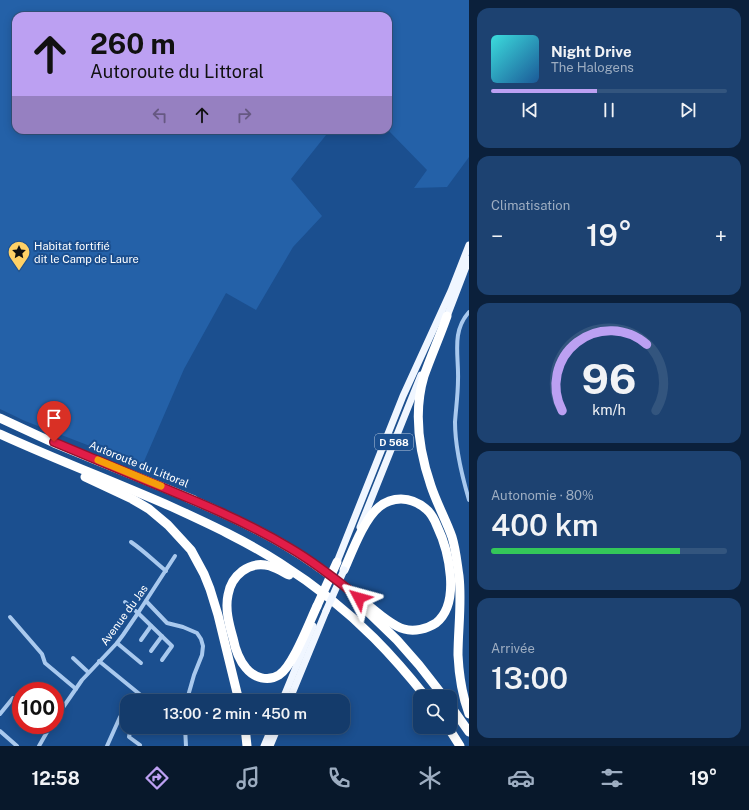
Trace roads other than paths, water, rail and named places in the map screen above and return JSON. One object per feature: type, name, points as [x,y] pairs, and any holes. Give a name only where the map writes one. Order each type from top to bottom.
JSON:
[{"type":"highway","points":[[447,316],[424,376],[418,420],[423,462],[452,538],[456,553],[460,592],[458,655],[459,676],[463,698],[469,714]]},
{"type":"highway","name":"Autoroute du Littoral","points":[[0,418],[188,498],[267,538],[288,551],[326,576],[364,608],[420,665],[439,690]]},
{"type":"highway","points":[[0,434],[34,450],[152,498],[206,522],[280,563],[312,585],[342,609],[378,642],[419,688]]},
{"type":"highway","points":[[0,434],[132,499],[149,509],[173,530],[191,550],[204,574],[218,615],[237,694]]},
{"type":"highway","points":[[188,498],[235,518],[292,549],[325,572],[391,623],[403,629],[412,630],[430,626],[440,619],[448,605],[450,578],[448,555],[441,535],[427,510],[407,499],[385,502],[372,513],[344,570]]},
{"type":"highway","points":[[338,560],[321,608],[295,654],[282,672],[267,679],[260,678],[253,675],[242,663],[236,649],[230,626],[228,596],[231,584],[237,574],[246,568],[256,565],[268,566],[282,571],[297,580],[335,607],[419,688]]},
{"type":"highway","points":[[457,715],[469,732]]},
{"type":"highway","points":[[246,734],[248,746]]},
{"type":"highway","points":[[452,734],[460,746]]},
{"type":"main road","name":"D 568","points":[[338,560],[403,396],[451,291],[469,245]]},
{"type":"main road","name":"D 568","points":[[285,694],[321,608],[344,570],[375,488],[447,316],[469,259]]},
{"type":"main road","name":"D 568","points":[[291,694],[321,608]]},
{"type":"main road","points":[[264,746],[269,734]]},
{"type":"main road","points":[[270,746],[275,734]]},
{"type":"street","points":[[469,312],[460,326],[457,336],[456,354],[458,378],[455,422],[457,446],[469,500]]},
{"type":"street","points":[[131,542],[166,571]]},
{"type":"street","name":"Avenue du Jas","points":[[64,706],[88,672],[117,643],[175,556]]},
{"type":"street","points":[[146,601],[167,623],[183,627],[197,634],[201,639],[203,646],[202,655],[189,694]]},
{"type":"street","points":[[125,602],[172,646],[162,660]]},
{"type":"street","points":[[10,616],[42,654],[45,663],[76,689]]},
{"type":"street","points":[[141,640],[151,626]]},
{"type":"street","points":[[151,651],[162,636]]},
{"type":"street","points":[[117,643],[141,663]]},
{"type":"street","points":[[73,658],[88,672]]},
{"type":"street","points":[[99,661],[139,694]]},
{"type":"street","points":[[0,714],[12,699]]},
{"type":"street","points":[[107,746],[120,717]]},
{"type":"street","points":[[0,731],[17,746]]},
{"type":"street","points":[[39,746],[45,734]]},
{"type":"street","points":[[130,734],[129,738],[140,745]]},
{"type":"street","points":[[185,734],[186,746]]},
{"type":"place","name":"Habitat fortifié dit le Camp de Laure","points":[[19,272]]}]
